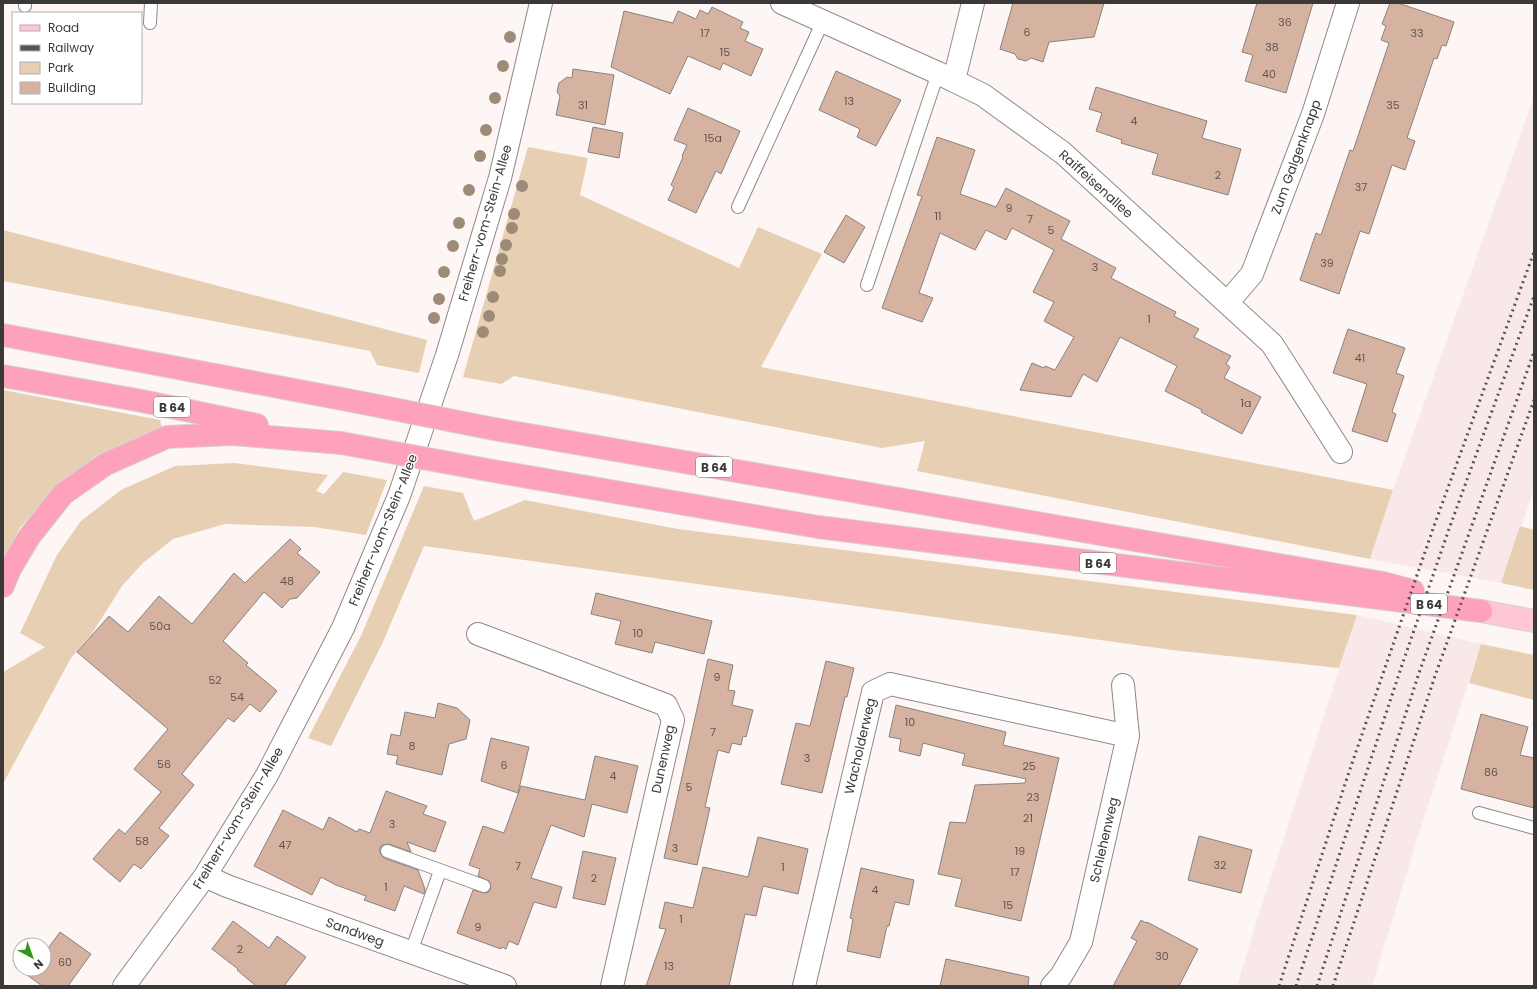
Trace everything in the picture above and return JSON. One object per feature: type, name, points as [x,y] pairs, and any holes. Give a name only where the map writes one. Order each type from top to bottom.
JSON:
[{"type":"highway","name":"B 64","points":[[3,334],[494,429],[1383,583],[1481,611]]},
{"type":"highway","name":"B 64","points":[[3,376],[142,401],[341,443],[818,527],[1481,611]]},
{"type":"highway","points":[[3,586],[10,568],[29,537],[63,494],[106,464],[167,437],[233,434],[341,443]]},
{"type":"main road","name":"B 64","points":[[1481,611],[1534,621]]},
{"type":"street","name":"Freiherr-vom-Stein-Allee","points":[[124,986],[205,876],[267,775],[343,628],[399,496],[447,355],[500,178],[541,3]]},
{"type":"street","name":"Raiffeisenallee","points":[[782,3],[983,95],[1063,153],[1228,302],[1272,344],[1341,452]]},
{"type":"street","points":[[946,77],[973,3]]},
{"type":"street","name":"Zum Galgenknapp","points":[[1228,302],[1252,274],[1313,114],[1348,3]]},
{"type":"street","name":"Dunenweg","points":[[478,634],[666,705],[673,720],[612,986]]},
{"type":"street","name":"Wacholderweg","points":[[804,986],[873,692],[890,684],[1128,736]]},
{"type":"street","name":"Schlehenweg","points":[[1052,986],[1061,976],[1081,942],[1128,736],[1123,685]]},
{"type":"street","name":"Sandweg","points":[[205,876],[227,886],[505,986]]},
{"type":"lane","points":[[150,23],[151,3]]},
{"type":"lane","points":[[738,207],[823,21]]},
{"type":"lane","points":[[867,285],[946,77]]},
{"type":"lane","points":[[1479,812],[1534,828]]},
{"type":"lane","points":[[387,851],[484,886]]},
{"type":"lane","points":[[411,952],[440,871]]},
{"type":"shaded area","points":[[1534,97],[1534,490],[1501,583],[1370,559],[1393,490]]},
{"type":"shaded area","points":[[1357,615],[1481,644],[1421,827],[1372,986],[1237,986],[1256,923]]},
{"type":"green space","points":[[528,147],[588,158],[580,195],[739,268],[758,227],[822,254],[761,367],[1393,490],[1370,559],[917,471],[925,441],[882,448],[514,376],[501,384],[463,377]]},
{"type":"green space","points":[[3,230],[427,340],[419,373],[377,365],[370,351],[3,281]]},
{"type":"green space","points":[[3,390],[160,420],[162,428],[99,454],[55,487],[19,529],[3,565]]},
{"type":"green space","points":[[235,463],[328,475],[316,491],[324,494],[343,472],[387,480],[366,535],[314,527],[225,524],[173,539],[143,563],[122,586],[91,635],[71,658],[4,782],[3,678],[5,671],[45,647],[20,633],[57,555],[81,521],[121,490],[175,466]]},
{"type":"green space","points":[[424,486],[463,493],[474,521],[525,500],[678,529],[1357,615],[1339,668],[1172,650],[424,546],[382,644],[331,746],[308,738],[361,636]]},
{"type":"green space","points":[[1520,526],[1534,530],[1534,590],[1501,583]]},
{"type":"green space","points":[[1481,644],[1534,655],[1534,700],[1469,683]]},
{"type":"building","points":[[1013,3],[1104,3],[1094,37],[1049,42],[1043,62],[1031,58],[1026,61],[1018,59],[1015,54],[1000,49]]},
{"type":"building","points":[[1257,3],[1313,3],[1286,93],[1245,81],[1253,55],[1242,52]]},
{"type":"building","points":[[1390,3],[1398,3],[1454,22],[1446,46],[1442,45],[1437,59],[1434,58],[1407,138],[1415,141],[1405,170],[1392,165],[1369,234],[1360,231],[1339,294],[1300,280],[1316,233],[1321,235],[1350,150],[1353,151],[1389,43],[1381,40],[1386,26],[1382,24]]},
{"type":"building","points":[[712,7],[743,22],[740,28],[749,32],[745,41],[763,49],[751,76],[723,63],[720,70],[688,56],[670,94],[611,67],[624,11],[673,23],[678,11],[696,19],[700,10],[708,14]]},
{"type":"building","points":[[573,69],[614,75],[605,125],[556,115],[560,96],[557,92],[559,83],[567,77],[572,78]]},
{"type":"building","points":[[836,71],[901,100],[876,146],[857,137],[860,129],[819,110]]},
{"type":"building","points":[[1096,87],[1207,121],[1202,138],[1241,149],[1228,195],[1152,174],[1158,154],[1121,143],[1122,140],[1096,131],[1102,113],[1089,109]]},
{"type":"building","points":[[688,108],[740,131],[721,174],[716,171],[696,213],[668,200],[674,187],[671,185],[687,145],[674,140]]},
{"type":"building","points":[[593,127],[623,133],[619,158],[588,152]]},
{"type":"building","points":[[937,137],[975,150],[960,194],[996,207],[1006,188],[1070,221],[1061,239],[1116,268],[1111,278],[1176,312],[1174,316],[1199,329],[1194,337],[1231,356],[1226,364],[1230,367],[1224,378],[1261,397],[1242,434],[1201,412],[1202,410],[1165,391],[1177,366],[1120,337],[1097,382],[1083,374],[1071,397],[1020,390],[1032,363],[1044,368],[1045,366],[1055,370],[1074,337],[1044,321],[1054,302],[1033,292],[1054,250],[1012,228],[1006,240],[986,230],[975,250],[940,233],[919,293],[933,298],[922,322],[882,308],[922,196],[917,195]]},
{"type":"building","points":[[846,215],[865,227],[844,263],[824,252]]},
{"type":"building","points":[[1348,329],[1405,348],[1396,373],[1404,376],[1392,412],[1396,414],[1387,442],[1352,431],[1367,384],[1333,373]]},
{"type":"building","points":[[290,539],[301,549],[297,553],[320,572],[297,598],[290,599],[282,608],[264,592],[223,641],[248,663],[246,665],[277,691],[260,712],[250,704],[234,722],[228,718],[194,759],[182,774],[194,785],[159,828],[169,836],[141,869],[134,864],[120,882],[93,859],[119,829],[125,834],[161,792],[134,769],[168,729],[77,652],[109,616],[128,632],[159,596],[192,624],[234,573],[245,583]]},
{"type":"building","points":[[596,593],[712,621],[704,654],[655,642],[652,653],[615,644],[621,621],[591,614]]},
{"type":"building","points":[[708,659],[733,665],[728,690],[735,691],[732,705],[753,710],[746,737],[743,736],[741,745],[732,743],[729,753],[718,750],[705,807],[710,808],[697,865],[664,858]]},
{"type":"building","points":[[826,661],[854,668],[847,697],[845,697],[822,793],[781,784],[796,723],[810,726]]},
{"type":"building","points":[[438,703],[457,708],[470,720],[466,739],[449,744],[442,775],[396,764],[398,756],[387,754],[391,734],[400,736],[405,712],[435,718]]},
{"type":"building","points":[[896,705],[1006,732],[1003,745],[1059,758],[1021,921],[955,906],[962,879],[938,874],[950,822],[966,823],[975,785],[1025,783],[1026,779],[962,765],[965,754],[923,743],[920,756],[899,751],[901,739],[889,737]]},
{"type":"building","points":[[1481,714],[1528,727],[1520,755],[1534,758],[1534,808],[1461,789]]},
{"type":"building","points":[[491,738],[529,747],[518,793],[481,781]]},
{"type":"building","points":[[595,756],[638,766],[627,813],[592,804],[584,837],[551,825],[531,878],[562,887],[556,908],[534,902],[518,945],[509,941],[506,949],[502,947],[501,949],[457,933],[473,890],[485,893],[489,892],[491,888],[489,881],[478,876],[480,869],[469,865],[483,826],[504,833],[521,786],[585,800]]},
{"type":"building","points":[[386,791],[427,806],[423,814],[446,822],[435,852],[407,842],[411,852],[389,844],[382,845],[380,848],[380,853],[384,858],[418,870],[425,889],[424,894],[404,886],[395,911],[364,900],[366,896],[336,885],[321,877],[312,895],[254,866],[283,810],[323,830],[329,817],[357,832],[359,829],[370,833]]},
{"type":"building","points":[[1199,836],[1252,850],[1241,893],[1188,880]]},
{"type":"building","points":[[758,837],[808,849],[798,894],[763,886],[756,916],[745,914],[729,986],[646,986],[666,929],[659,928],[665,902],[693,908],[703,867],[748,877]]},
{"type":"building","points":[[583,851],[616,858],[605,905],[573,898]]},
{"type":"building","points":[[861,868],[914,880],[909,905],[895,902],[889,926],[887,926],[880,958],[847,951],[853,919],[850,918]]},
{"type":"building","points":[[1141,920],[1198,949],[1179,986],[1113,986],[1137,941],[1131,938]]},
{"type":"building","points":[[233,921],[269,948],[277,936],[306,957],[284,986],[256,986],[237,970],[238,969],[212,949]]},
{"type":"building","points":[[60,932],[91,954],[68,986],[42,986],[30,977],[52,977],[52,943]]},
{"type":"building","points":[[946,959],[1029,977],[1028,986],[940,986]]},
{"type":"railway","points":[[1279,986],[1349,772],[1434,526],[1534,252]]},
{"type":"railway","points":[[1296,986],[1401,668],[1449,529],[1534,296]]},
{"type":"railway","points":[[1317,986],[1419,673],[1534,352]]},
{"type":"railway","points":[[1333,986],[1435,676],[1534,400]]}]
